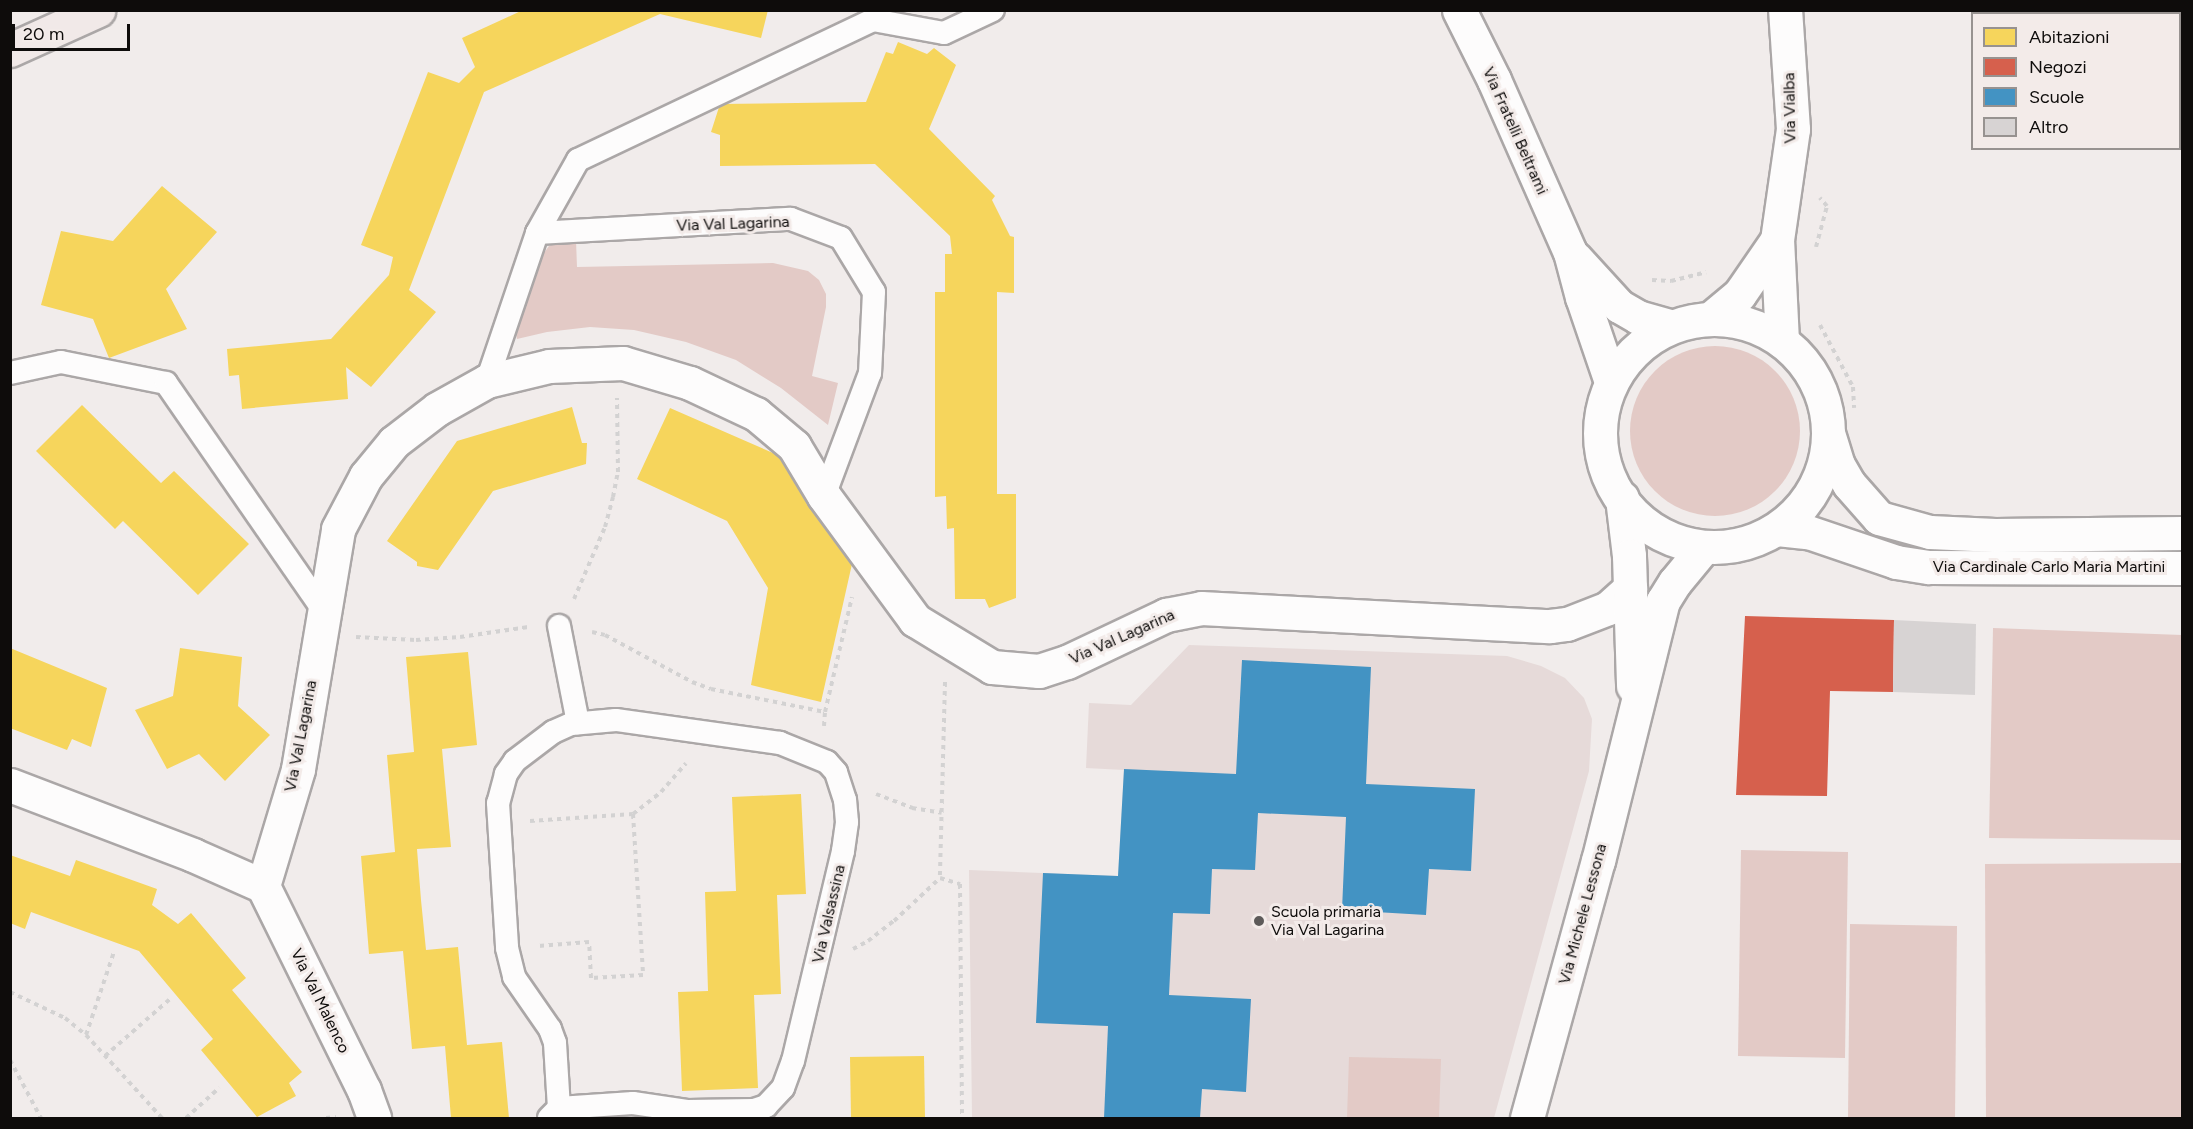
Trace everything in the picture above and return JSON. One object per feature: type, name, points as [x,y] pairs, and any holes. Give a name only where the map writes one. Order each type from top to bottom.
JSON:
[{"type":"highway","points":[[10,50],[98,10]]},
{"type":"street","name":"Via Fratelli Beltrami","points":[[1459,10],[1494,80],[1570,252],[1582,297],[1610,379]]},
{"type":"street","name":"Via Vialba","points":[[1782,341],[1777,240],[1793,129],[1785,10]]},
{"type":"street","name":"Via Vialba","points":[[1710,319],[1739,295],[1777,240]]},
{"type":"street","name":"Via Fratelli Beltrami","points":[[1570,252],[1619,306],[1638,317],[1672,327]]},
{"type":"street","points":[[1710,319],[1749,324],[1782,341],[1808,367],[1824,400],[1829,436],[1822,472],[1804,504],[1777,529],[1740,543],[1704,547],[1667,537],[1635,516],[1612,486],[1600,450],[1601,414],[1610,379],[1639,346],[1672,327],[1710,319]]},
{"type":"street","name":"Via Val Lagarina","points":[[262,886],[298,769],[338,529],[366,476],[403,436],[437,409],[488,381],[549,366],[623,363],[690,383],[756,414],[794,446],[824,496],[915,620],[992,667],[1039,671],[1067,662],[1166,615],[1201,608],[1550,626],[1567,624],[1608,608],[1630,588]]},
{"type":"street","name":"Via Cardinale Carlo Maria Martini","points":[[1829,436],[1838,465],[1849,484],[1879,518],[1930,532],[1995,535],[2182,533]]},
{"type":"street","name":"Via Michele Lessona","points":[[1622,498],[1629,556],[1635,709]]},
{"type":"street","name":"Via Cardinale Carlo Maria Martini","points":[[1777,529],[1808,532],[1896,562],[1929,567],[2182,568]]},
{"type":"street","name":"Via Michele Lessona","points":[[1527,1119],[1598,861],[1635,709],[1667,593],[1704,547]]},
{"type":"street","points":[[10,785],[193,855],[262,886]]},
{"type":"street","name":"Via Val Malenco","points":[[262,886],[364,1090],[374,1119]]},
{"type":"lane","points":[[488,381],[537,233],[578,160],[873,20],[944,33],[993,10]]},
{"type":"lane","name":"Via Val Lagarina","points":[[537,233],[791,219],[841,238],[874,291],[870,373],[824,496]]},
{"type":"lane","points":[[10,373],[61,362],[166,383],[321,622]]},
{"type":"lane","points":[[559,626],[578,723]]},
{"type":"lane","name":"Via Valsassina","points":[[616,720],[780,744],[812,754],[827,762],[836,772],[843,788],[847,822],[843,851],[789,1078],[783,1089],[766,1106],[754,1110],[688,1111],[633,1103],[554,1113],[555,1044],[550,1029],[514,977],[507,948],[498,823],[500,788],[515,761],[553,732],[578,723],[616,720]]},
{"type":"path","points":[[1815,252],[1827,206],[1818,195]]},
{"type":"path","points":[[1647,279],[1671,281],[1710,271]]},
{"type":"path","points":[[1816,314],[1824,336],[1853,387],[1854,409]]},
{"type":"path","points":[[559,626],[592,559],[613,497],[618,472],[618,395],[623,363]]},
{"type":"path","points":[[321,622],[416,640],[460,637],[533,626],[559,626],[605,635],[693,682],[711,689],[825,712],[858,569],[867,555]]},
{"type":"path","points":[[845,953],[868,941],[894,921],[940,878],[946,679],[949,663],[962,649]]},
{"type":"path","points":[[498,823],[633,814],[661,792],[714,734]]},
{"type":"path","points":[[865,790],[912,808],[942,813]]},
{"type":"path","points":[[507,948],[589,942],[591,978],[643,975],[633,814]]},
{"type":"path","points":[[940,878],[960,884],[962,1119]]},
{"type":"path","points":[[86,1035],[114,952]]},
{"type":"path","points":[[10,992],[65,1018],[86,1035],[162,1119]]},
{"type":"path","points":[[105,1056],[171,998]]},
{"type":"path","points":[[10,1060],[41,1119]]},
{"type":"path","points":[[186,1119],[219,1088]]},
{"type":"shaded area","points":[[576,240],[577,267],[773,263],[808,271],[819,280],[826,294],[826,307],[812,376],[838,383],[828,425],[781,388],[736,360],[686,342],[634,330],[590,327],[547,332],[517,339],[514,327],[541,257],[549,246],[559,241]]},
{"type":"shaded area","points":[[1715,346],[1732,347],[1748,352],[1775,371],[1794,398],[1799,414],[1799,448],[1794,464],[1775,491],[1748,510],[1732,515],[1715,516],[1698,515],[1682,510],[1655,491],[1636,464],[1631,448],[1630,431],[1631,414],[1636,398],[1655,371],[1682,352],[1698,347]]},
{"type":"shaded area","points":[[1993,628],[2182,635],[2182,840],[1989,838]]},
{"type":"shaded area","name":"Scuola primaria Via Val Lagarina","points":[[1189,645],[1507,656],[1541,666],[1565,678],[1584,698],[1592,719],[1589,771],[1494,1118],[972,1118],[969,870],[1118,876],[1124,770],[1086,768],[1089,703],[1131,705]]},
{"type":"shaded area","points":[[1741,850],[1848,852],[1845,1058],[1738,1056]]},
{"type":"shaded area","points":[[2182,863],[2182,1118],[1986,1118],[1985,864]]},
{"type":"shaded area","points":[[1850,924],[1957,926],[1955,1118],[1848,1118]]},
{"type":"shaded area","points":[[1349,1057],[1441,1059],[1439,1118],[1347,1118]]},
{"type":"building: Abitazioni","points":[[523,10],[768,10],[761,38],[660,14],[484,92],[409,290],[436,312],[371,387],[346,367],[348,399],[242,409],[239,375],[229,376],[227,349],[331,339],[389,275],[393,257],[361,245],[428,72],[459,83],[475,67],[462,38]]},
{"type":"building: Abitazioni","points":[[898,42],[927,54],[934,48],[956,65],[929,129],[995,196],[992,200],[1010,236],[1014,237],[1014,293],[997,292],[997,494],[1016,494],[1016,598],[989,608],[985,599],[955,599],[954,528],[947,529],[946,496],[935,497],[935,292],[945,292],[945,254],[952,254],[950,236],[875,164],[720,166],[720,135],[711,132],[720,104],[866,102],[886,52],[893,54]]},
{"type":"building: Abitazioni","points":[[162,186],[217,232],[166,289],[187,329],[109,358],[93,319],[41,305],[61,231],[113,241]]},
{"type":"building: Abitazioni","points":[[82,405],[161,483],[174,471],[249,544],[198,595],[123,521],[115,529],[36,451]]},
{"type":"building: Abitazioni","points":[[572,407],[582,443],[587,443],[586,464],[493,491],[438,570],[417,566],[417,562],[387,541],[457,441]]},
{"type":"building: Abitazioni","points":[[670,408],[780,456],[852,564],[821,702],[751,685],[768,588],[727,521],[637,479]]},
{"type":"building: Abitazioni","points":[[10,648],[107,688],[91,747],[72,739],[67,750],[10,728]]},
{"type":"building: Abitazioni","points":[[180,648],[242,657],[238,706],[270,735],[225,781],[199,754],[167,769],[135,710],[173,696]]},
{"type":"building: Abitazioni","points":[[468,652],[477,745],[442,749],[451,847],[417,849],[421,900],[426,950],[458,947],[467,1045],[502,1042],[509,1118],[451,1118],[445,1046],[412,1049],[403,951],[369,954],[361,856],[395,852],[387,755],[414,752],[406,657]]},
{"type":"building: Abitazioni","points":[[801,794],[806,894],[777,895],[781,994],[754,995],[758,1088],[682,1091],[678,992],[708,991],[705,892],[736,891],[732,797]]},
{"type":"building: Abitazioni","points":[[10,855],[70,876],[76,860],[157,889],[152,905],[178,924],[191,913],[246,978],[232,990],[302,1072],[289,1083],[296,1096],[257,1117],[201,1050],[213,1039],[139,951],[31,912],[25,929],[10,923]]},
{"type":"building: Abitazioni","points":[[924,1056],[925,1118],[851,1118],[850,1057]]},
{"type":"building: Negozi","points":[[1745,616],[1894,620],[1893,692],[1830,691],[1827,796],[1736,795]]},
{"type":"building: Scuole","points":[[1242,660],[1371,667],[1366,784],[1475,789],[1471,871],[1429,869],[1426,915],[1342,910],[1346,817],[1258,813],[1255,870],[1212,869],[1210,914],[1173,913],[1169,995],[1251,999],[1246,1092],[1202,1089],[1200,1118],[1104,1118],[1108,1026],[1036,1023],[1043,873],[1118,876],[1124,769],[1236,774]]},
{"type":"building: Altro","points":[[1894,620],[1976,624],[1975,695],[1893,692]]},
{"type":"place","name":"Scuola primaria Via Val Lagarina","points":[[1259,921]]}]
